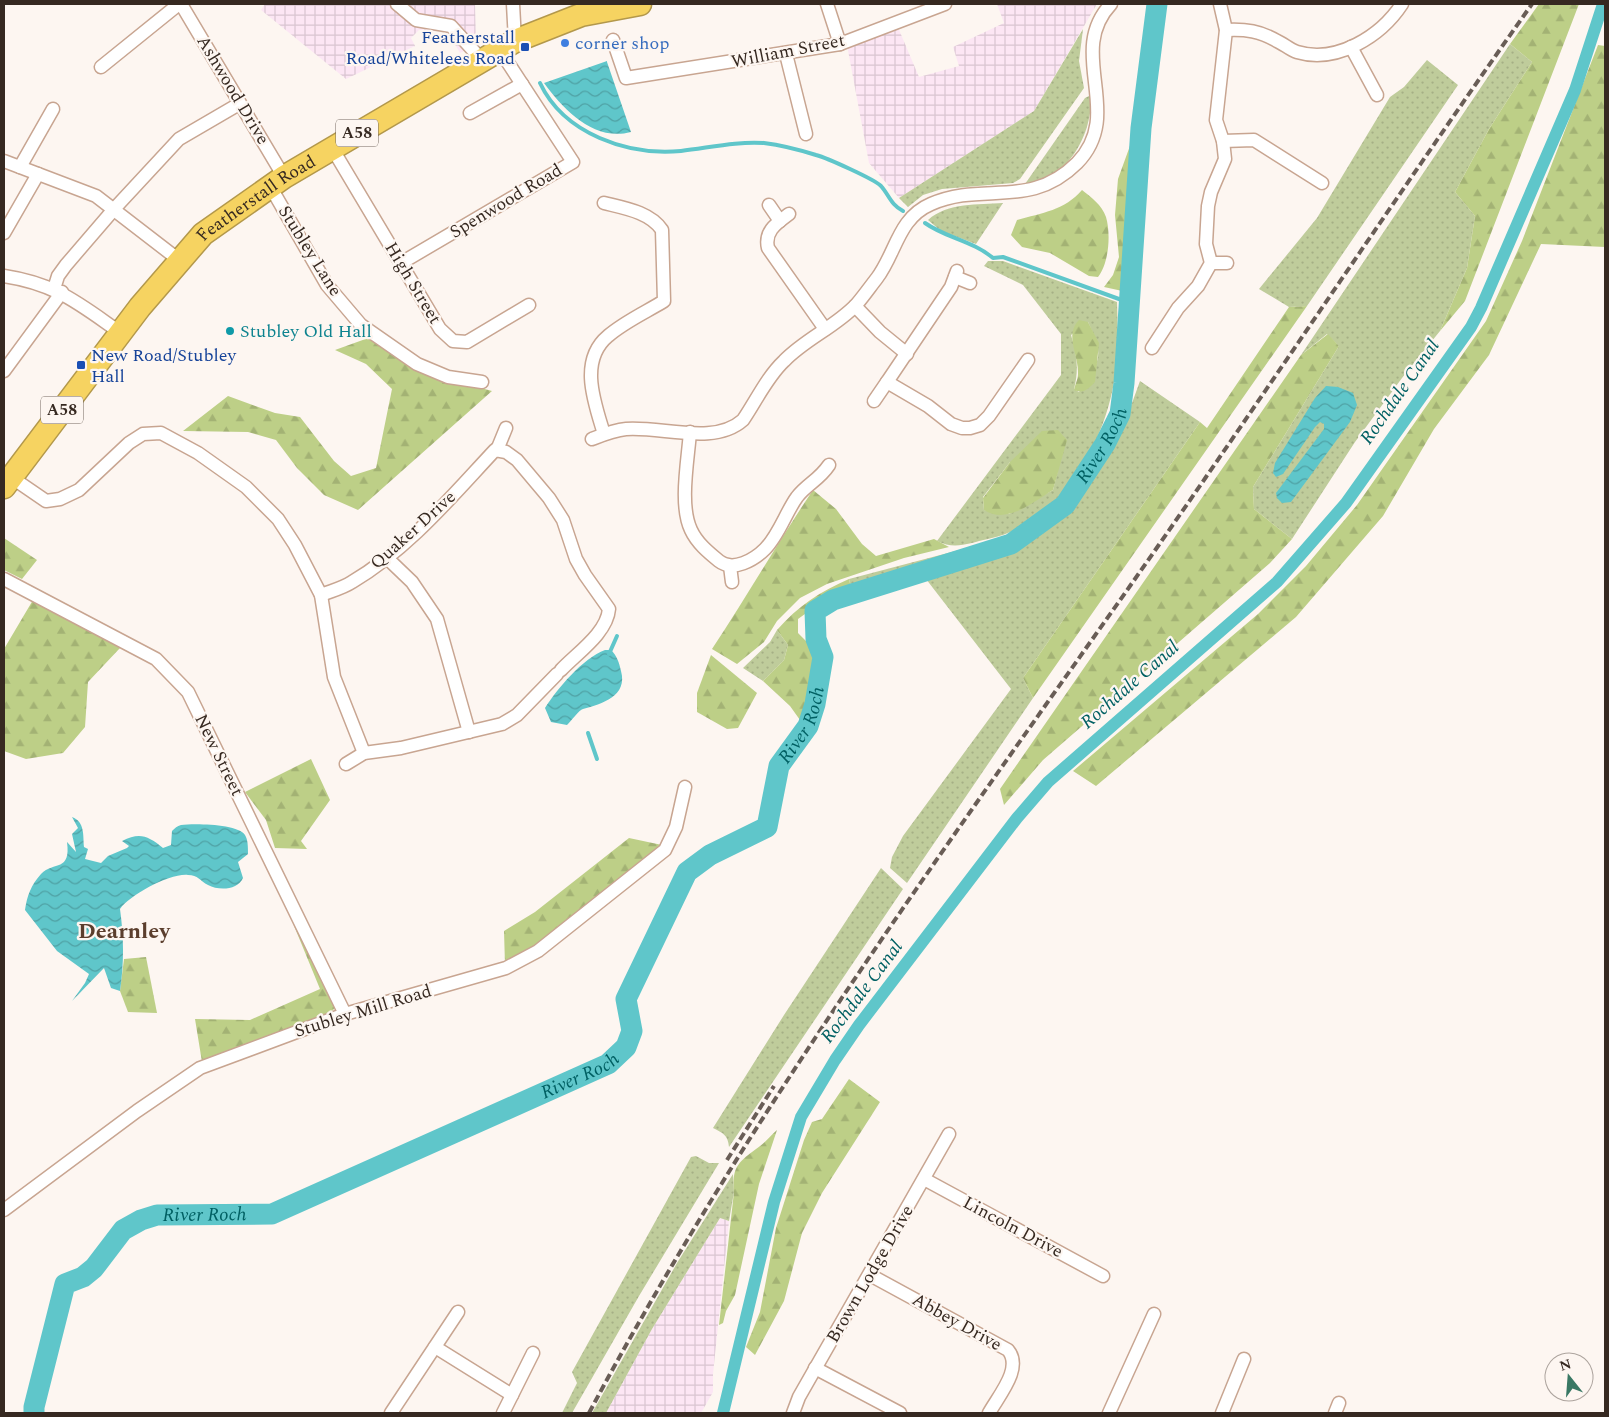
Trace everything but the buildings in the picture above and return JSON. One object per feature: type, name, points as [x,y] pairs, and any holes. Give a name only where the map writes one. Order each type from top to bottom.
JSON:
[{"type":"highway","name":"Featherstall Road","points":[[121,333],[179,260],[203,234],[277,182],[498,50],[582,10],[640,4]]},
{"type":"highway","name":"A58","points":[[8,482],[121,333]]},
{"type":"street","points":[[101,67],[180,4]]},
{"type":"street","name":"Ashwood Drive","points":[[180,4],[239,104],[277,182]]},
{"type":"street","name":"Spenwood Road","points":[[397,4],[416,20],[451,26],[498,50],[573,162],[401,263]]},
{"type":"street","points":[[498,50],[513,4]]},
{"type":"street","points":[[827,4],[840,44]]},
{"type":"street","name":"William Street","points":[[613,40],[626,78],[840,44],[945,4]]},
{"type":"street","points":[[592,439],[624,429],[717,433],[735,426],[743,420],[784,360],[855,306],[879,276],[905,225],[919,211],[944,199],[1016,192],[1041,187],[1059,178],[1078,162],[1090,140],[1098,109],[1092,67],[1092,40],[1102,14],[1111,4]]},
{"type":"street","points":[[1152,348],[1157,330],[1198,286],[1210,263],[1206,244],[1208,206],[1211,192],[1225,159],[1223,141],[1216,120],[1226,30],[1220,4]]},
{"type":"street","points":[[1226,30],[1255,31],[1296,52],[1314,55],[1331,54],[1350,48],[1382,28],[1402,4]]},
{"type":"street","points":[[1350,48],[1377,95]]},
{"type":"street","points":[[786,54],[806,134]]},
{"type":"street","points":[[470,113],[522,84]]},
{"type":"street","points":[[4,371],[58,290],[58,276],[114,208],[180,139],[239,104]]},
{"type":"street","points":[[20,167],[53,110]]},
{"type":"street","points":[[1223,141],[1254,140],[1306,180],[1322,183]]},
{"type":"street","name":"High Street","points":[[332,148],[440,329],[453,341],[467,342],[529,305]]},
{"type":"street","points":[[4,161],[96,196],[179,260]]},
{"type":"street","points":[[4,233],[38,174]]},
{"type":"street","name":"Stubley Lane","points":[[277,182],[326,285],[361,325],[417,364],[448,376],[482,382]]},
{"type":"street","points":[[769,205],[785,217],[770,230],[768,248],[825,329]]},
{"type":"street","points":[[604,434],[592,392],[593,363],[597,350],[607,336],[669,305],[668,228],[642,214],[610,209]]},
{"type":"street","points":[[1210,263],[1227,263]]},
{"type":"street","points":[[874,401],[951,287],[956,274],[970,283]]},
{"type":"street","points":[[4,276],[23,279],[58,290],[121,333]]},
{"type":"street","points":[[855,306],[880,332],[907,354]]},
{"type":"street","points":[[887,382],[928,406],[952,424],[962,428],[983,429],[1010,375],[1028,360]]},
{"type":"street","points":[[346,764],[364,753],[401,748],[502,724],[518,715],[602,629],[609,617],[609,609],[576,559],[563,520],[549,498],[517,460],[506,452],[496,450],[506,428]]},
{"type":"street","points":[[690,432],[687,519],[691,530],[702,547],[721,563],[730,566],[748,561],[766,548],[798,496],[820,478],[829,465]]},
{"type":"street","points":[[8,482],[46,501],[60,500],[79,490],[129,443],[143,434],[161,433],[198,453],[246,487],[278,519],[295,544],[321,595],[334,677],[364,753]]},
{"type":"street","name":"Quaker Drive","points":[[321,595],[351,583],[387,558],[445,504],[496,450]]},
{"type":"street","points":[[387,558],[412,582],[437,620],[469,732]]},
{"type":"street","points":[[730,566],[732,582]]},
{"type":"street","name":"New Street","points":[[4,579],[156,660],[188,692],[346,1014]]},
{"type":"street","name":"Stubley Mill Road","points":[[4,1210],[137,1111],[200,1068],[346,1014],[506,968],[538,951],[665,850],[676,827],[685,787]]},
{"type":"street","name":"Brown Lodge Drive","points":[[792,1413],[798,1397],[870,1275],[948,1134]]},
{"type":"street","name":"Lincoln Drive","points":[[924,1179],[1103,1276]]},
{"type":"street","name":"Abbey Drive","points":[[870,1275],[1008,1350],[1014,1357],[1014,1367],[989,1413]]},
{"type":"street","points":[[391,1413],[458,1312]]},
{"type":"street","points":[[1108,1413],[1154,1314]]},
{"type":"street","points":[[435,1347],[512,1395]]},
{"type":"street","points":[[503,1413],[534,1353]]},
{"type":"street","points":[[1222,1413],[1244,1359]]},
{"type":"street","points":[[816,1368],[900,1413]]},
{"type":"shaded area","points":[[265,4],[475,4],[476,45],[460,53],[448,32],[419,30],[411,38],[415,46],[346,79],[261,10]]},
{"type":"shaded area","points":[[997,4],[1097,4],[1034,111],[899,198],[869,163],[847,45],[897,25],[919,77],[959,66],[953,47],[1004,23]]},
{"type":"shaded area","points":[[720,1218],[729,1221],[713,1374],[713,1392],[701,1413],[606,1413],[652,1329]]},
{"type":"green space","points":[[1539,4],[1579,4],[1465,301],[1440,331],[1467,268],[1475,216],[1455,192],[1489,129],[1532,62],[1510,44]]},
{"type":"green space","points":[[1083,29],[1079,61],[1084,88],[1020,179],[1013,183],[942,189],[923,195],[908,207],[899,198],[1034,111]]},
{"type":"green space","points":[[1510,44],[1532,62],[1489,129],[1455,192],[1475,216],[1467,268],[1440,331],[1402,378],[1355,442],[1292,539],[1254,509],[1253,487],[1339,346],[1327,334],[1301,355]]},
{"type":"green space","points":[[1598,45],[1605,46],[1605,247],[1541,244],[1489,355],[1434,429],[1383,516],[1296,617],[1096,786],[1073,771],[1258,614],[1306,566],[1357,505],[1486,321],[1522,241]]},
{"type":"green space","points":[[1427,60],[1458,85],[1307,306],[1289,307],[1259,289],[1317,218],[1390,97],[1404,87]]},
{"type":"green space","points":[[1091,95],[1088,125],[1075,153],[1054,174],[1040,181],[1025,184],[1085,98]]},
{"type":"green space","points":[[1131,143],[1136,144],[1127,292],[1104,287],[1113,275],[1119,257],[1115,215],[1118,179]]},
{"type":"green space","points":[[1082,190],[1102,209],[1108,224],[1107,256],[1098,277],[1089,276],[1050,253],[1022,247],[1011,235],[1017,220],[1044,213],[1061,206]]},
{"type":"green space","points":[[1003,203],[976,244],[941,231],[928,220],[936,214],[954,207]]},
{"type":"green space","points":[[988,261],[1003,261],[1117,302],[1114,382],[1100,432],[1088,457],[1073,480],[1056,500],[1036,518],[1013,531],[968,544],[950,545],[937,541],[1061,375],[1061,334],[1023,285],[984,266]],"holes":[[[1088,322],[1097,343],[1098,358],[1092,373],[1079,392],[1074,389],[1077,362],[1071,335]],[[1010,462],[1058,470],[1053,490],[1009,514],[984,510],[983,497]]]},
{"type":"green space","points":[[1307,306],[1033,698],[1023,678],[1200,422],[1207,428],[1289,307]]},
{"type":"green space","points":[[1079,320],[1088,322],[1099,343],[1095,382],[1083,391],[1074,390],[1078,378],[1078,367],[1072,339],[1075,326]]},
{"type":"green space","points":[[1328,334],[1339,346],[1253,487],[1254,509],[1292,539],[1270,563],[1043,760],[1004,805],[1000,789],[1301,355]]},
{"type":"green space","points":[[371,337],[452,380],[492,391],[358,510],[324,495],[297,468],[276,440],[248,432],[183,431],[228,396],[275,413],[300,417],[334,461],[351,476],[376,468],[392,389],[366,364],[335,350]]},
{"type":"green space","points":[[1140,381],[1200,422],[1023,678],[1033,698],[907,883],[890,868],[892,857],[903,836],[1011,689],[926,579],[1004,556],[1038,536],[1077,503],[1123,428]]},
{"type":"green space","points":[[1058,430],[1067,440],[1053,490],[1028,506],[1011,513],[993,514],[984,510],[983,498],[1010,462],[1042,431]]},
{"type":"green space","points":[[813,490],[836,509],[862,544],[876,556],[934,539],[949,547],[904,558],[827,584],[800,598],[777,621],[764,642],[737,664],[712,649]]},
{"type":"green space","points":[[1029,528],[1006,541],[851,588],[849,579],[1001,539]]},
{"type":"green space","points":[[4,538],[37,560],[22,579],[4,570]]},
{"type":"green space","points":[[849,579],[851,588],[823,601],[798,619],[798,633],[810,645],[819,662],[805,727],[790,706],[763,681],[784,660],[788,645],[777,630],[810,600]]},
{"type":"green space","points":[[33,600],[120,648],[88,682],[85,727],[63,753],[26,759],[4,751],[4,649]]},
{"type":"green space","points":[[777,630],[788,645],[784,660],[763,681],[743,668],[770,642]]},
{"type":"green space","points":[[711,655],[757,693],[738,728],[727,729],[697,712],[697,693]]},
{"type":"green space","points":[[311,759],[330,800],[301,841],[307,849],[275,848],[266,820],[245,792]]},
{"type":"green space","points":[[629,838],[662,845],[659,851],[524,954],[505,965],[504,931],[535,912]]},
{"type":"green space","points":[[881,868],[903,889],[729,1147],[724,1135],[713,1128],[784,1015]]},
{"type":"green space","points":[[290,916],[293,916],[336,1001],[334,1009],[326,1017],[202,1062],[195,1019],[250,1020],[320,989]]},
{"type":"green space","points":[[146,957],[157,1013],[128,1012],[120,991],[124,959]]},
{"type":"green space","points":[[849,1079],[880,1102],[822,1193],[802,1233],[784,1301],[755,1355],[746,1347],[760,1312],[776,1228],[804,1140],[812,1122],[822,1119]]},
{"type":"green space","points":[[777,1130],[759,1184],[735,1295],[726,1311],[723,1323],[719,1325],[735,1172],[744,1158],[762,1145]]},
{"type":"green space","points":[[696,1156],[709,1163],[719,1163],[639,1296],[572,1413],[562,1413],[577,1383],[572,1372],[691,1157]]},
{"type":"green space","points":[[733,1174],[734,1192],[729,1221],[720,1218],[652,1329],[606,1413],[592,1413],[677,1263]]},
{"type":"water","points":[[607,61],[631,132],[617,134],[592,128],[571,113],[544,83]]},
{"type":"water","points":[[1326,386],[1338,387],[1353,393],[1357,405],[1350,422],[1291,502],[1282,503],[1277,498],[1276,493],[1324,429],[1324,424],[1320,422],[1315,427],[1283,474],[1276,477],[1273,473],[1275,463],[1315,398]]},
{"type":"water","points":[[605,650],[611,650],[616,657],[621,671],[621,687],[617,693],[612,698],[581,710],[567,725],[551,722],[545,708],[556,692],[588,660]]},
{"type":"water","points":[[72,817],[79,822],[83,829],[84,847],[88,849],[85,859],[101,863],[108,856],[127,848],[129,846],[122,841],[128,838],[139,836],[148,838],[163,848],[171,845],[172,831],[178,826],[187,824],[226,826],[241,831],[247,839],[248,854],[238,862],[243,878],[241,882],[233,887],[223,889],[212,887],[194,876],[180,875],[151,886],[125,903],[120,909],[123,950],[120,991],[111,988],[104,968],[72,1001],[89,974],[57,951],[25,910],[30,891],[41,874],[64,862],[68,851],[67,842],[76,852],[72,834],[78,828]]},
{"type":"waterway","name":"River Roch","points":[[34,1413],[65,1284],[83,1277],[94,1268],[123,1230],[141,1220],[157,1215],[272,1214],[608,1064],[626,1047],[632,1031],[626,999],[687,872],[710,855],[767,827],[779,766],[808,726],[815,704],[823,657],[816,639],[815,611],[833,600],[1011,544],[1065,505],[1105,444],[1120,414],[1124,383],[1141,128],[1157,4]]},
{"type":"waterway","name":"Rochdale Canal","points":[[723,1413],[774,1202],[801,1117],[835,1060],[859,1025],[1017,818],[1048,782],[1277,582],[1346,503],[1471,327],[1481,308],[1575,90],[1603,4]]},
{"type":"waterway","points":[[540,83],[551,101],[565,116],[581,128],[619,145],[661,152],[754,143],[790,148],[822,157],[869,179],[881,186],[893,203],[903,211]]},
{"type":"waterway","points":[[925,223],[977,247],[993,258],[1003,257],[1130,303]]},
{"type":"waterway","points":[[609,654],[617,636]]},
{"type":"waterway","points":[[588,733],[597,759]]},
{"type":"railway","points":[[589,1413],[649,1305],[712,1199],[846,991],[1181,513],[1532,4]]},
{"type":"railway","points":[[727,1160],[774,1086]]},
{"type":"place","name":"corner shop","points":[[565,43]]},
{"type":"place","name":"Featherstall Road/Whitelees Road","points":[[525,47]]},
{"type":"place","name":"Stubley Old Hall","points":[[230,331]]},
{"type":"place","name":"New Road/Stubley Hall","points":[[81,365]]},
{"type":"district","name":"Dearnley","points":[[124,931]]}]
